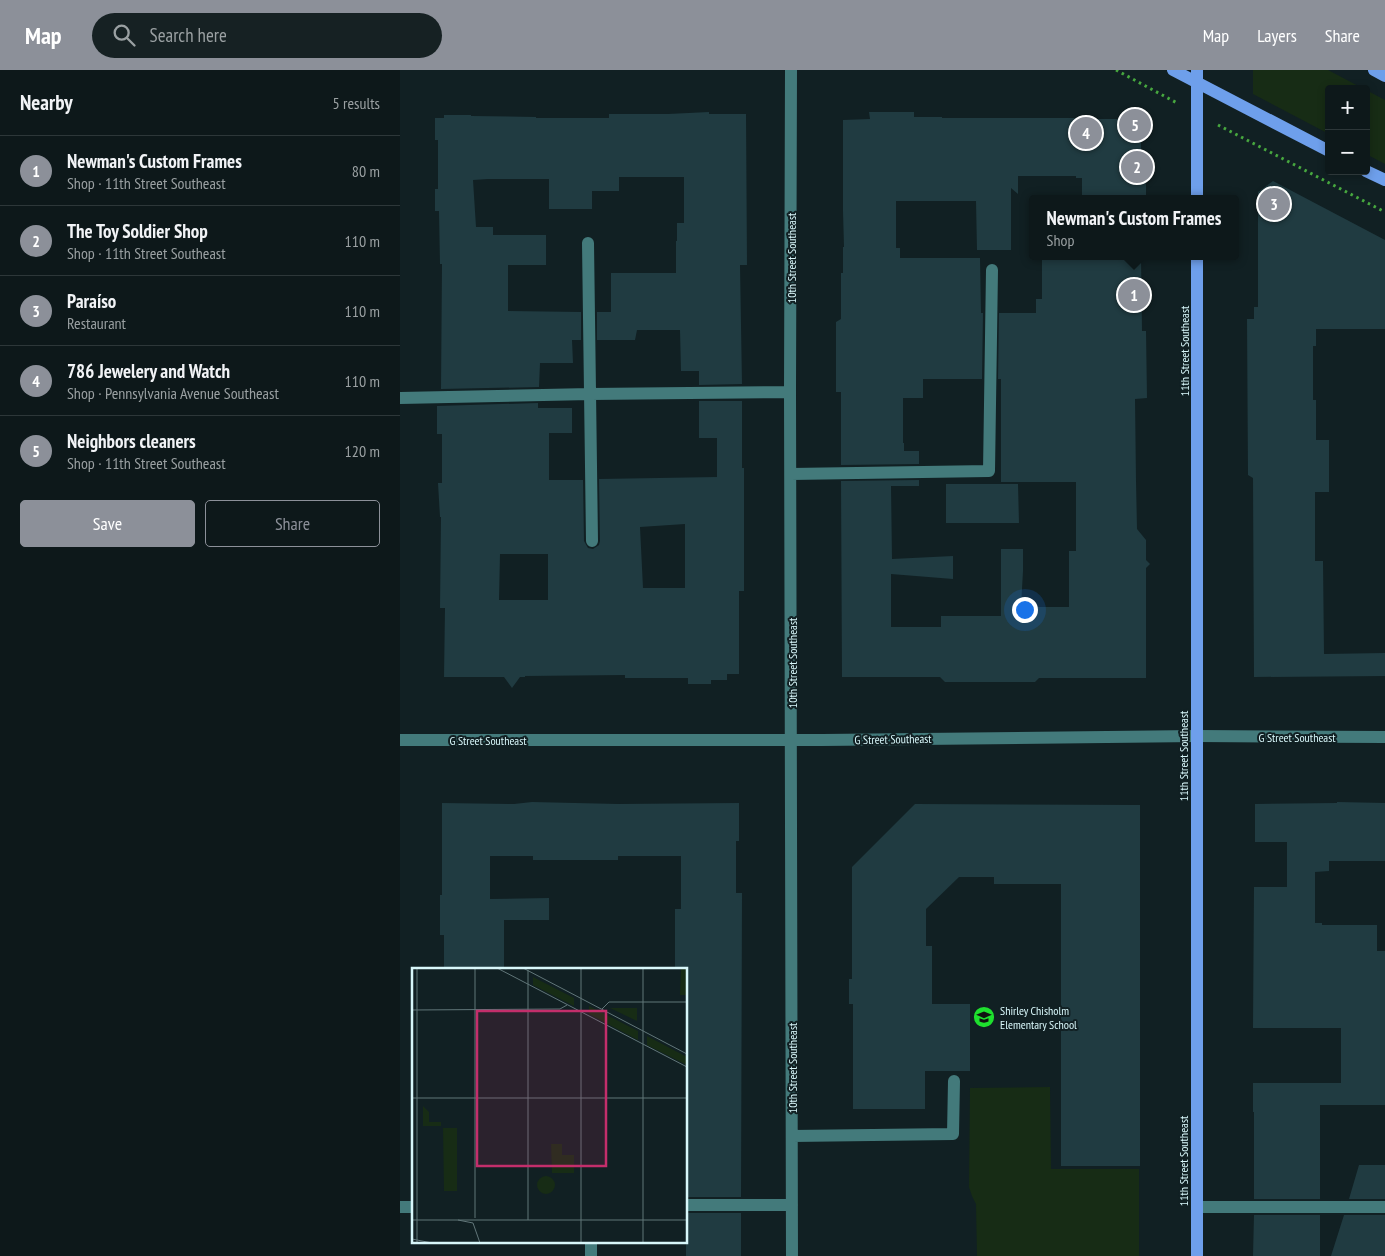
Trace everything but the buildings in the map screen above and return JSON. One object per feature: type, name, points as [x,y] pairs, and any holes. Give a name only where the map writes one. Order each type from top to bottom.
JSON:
[{"type":"main road","points":[[1173,70],[1197,76],[1325,149]]},
{"type":"main road","points":[[1374,70],[1385,76]]},
{"type":"main road","points":[[1197,76],[1197,195]]},
{"type":"main road","points":[[1370,172],[1385,180]]},
{"type":"main road","name":"11th Street Southeast","points":[[1197,1256],[1198,260]]},
{"type":"street","name":"10th Street Southeast","points":[[792,70],[790,392],[792,1256]]},
{"type":"street","points":[[588,243],[592,542]]},
{"type":"street","points":[[791,474],[989,470],[992,270]]},
{"type":"street","points":[[400,398],[790,392]]},
{"type":"street","name":"G Street Southeast","points":[[400,740],[792,740],[1197,736],[1385,737]]},
{"type":"street","points":[[792,1136],[953,1134],[954,1081]]},
{"type":"street","points":[[688,1205],[792,1205]]},
{"type":"street","points":[[1197,1207],[1385,1207]]},
{"type":"path","points":[[1254,144],[1385,212]]},
{"type":"green space","points":[[1253,70],[1328,70],[1356,85],[1325,85],[1325,132],[1253,94]]},
{"type":"green space","points":[[1370,92],[1385,100],[1385,164],[1370,156]]},
{"type":"green space","points":[[1050,1087],[1051,1169],[1139,1169],[1139,1256],[977,1256],[976,1204],[969,1187],[970,1088]]},
{"type":"place","name":"Neighbors cleaners","points":[[1135,125]]},
{"type":"place","name":"786 Jewelery and Watch","points":[[1086,133]]},
{"type":"place","name":"The Toy Soldier Shop","points":[[1137,167]]},
{"type":"place","name":"Paraíso","points":[[1274,204]]},
{"type":"place","name":"Newman's Custom Frames","points":[[1134,295]]},
{"type":"place","name":"Shirley Chisholm Elementary School","points":[[984,1017]]}]
